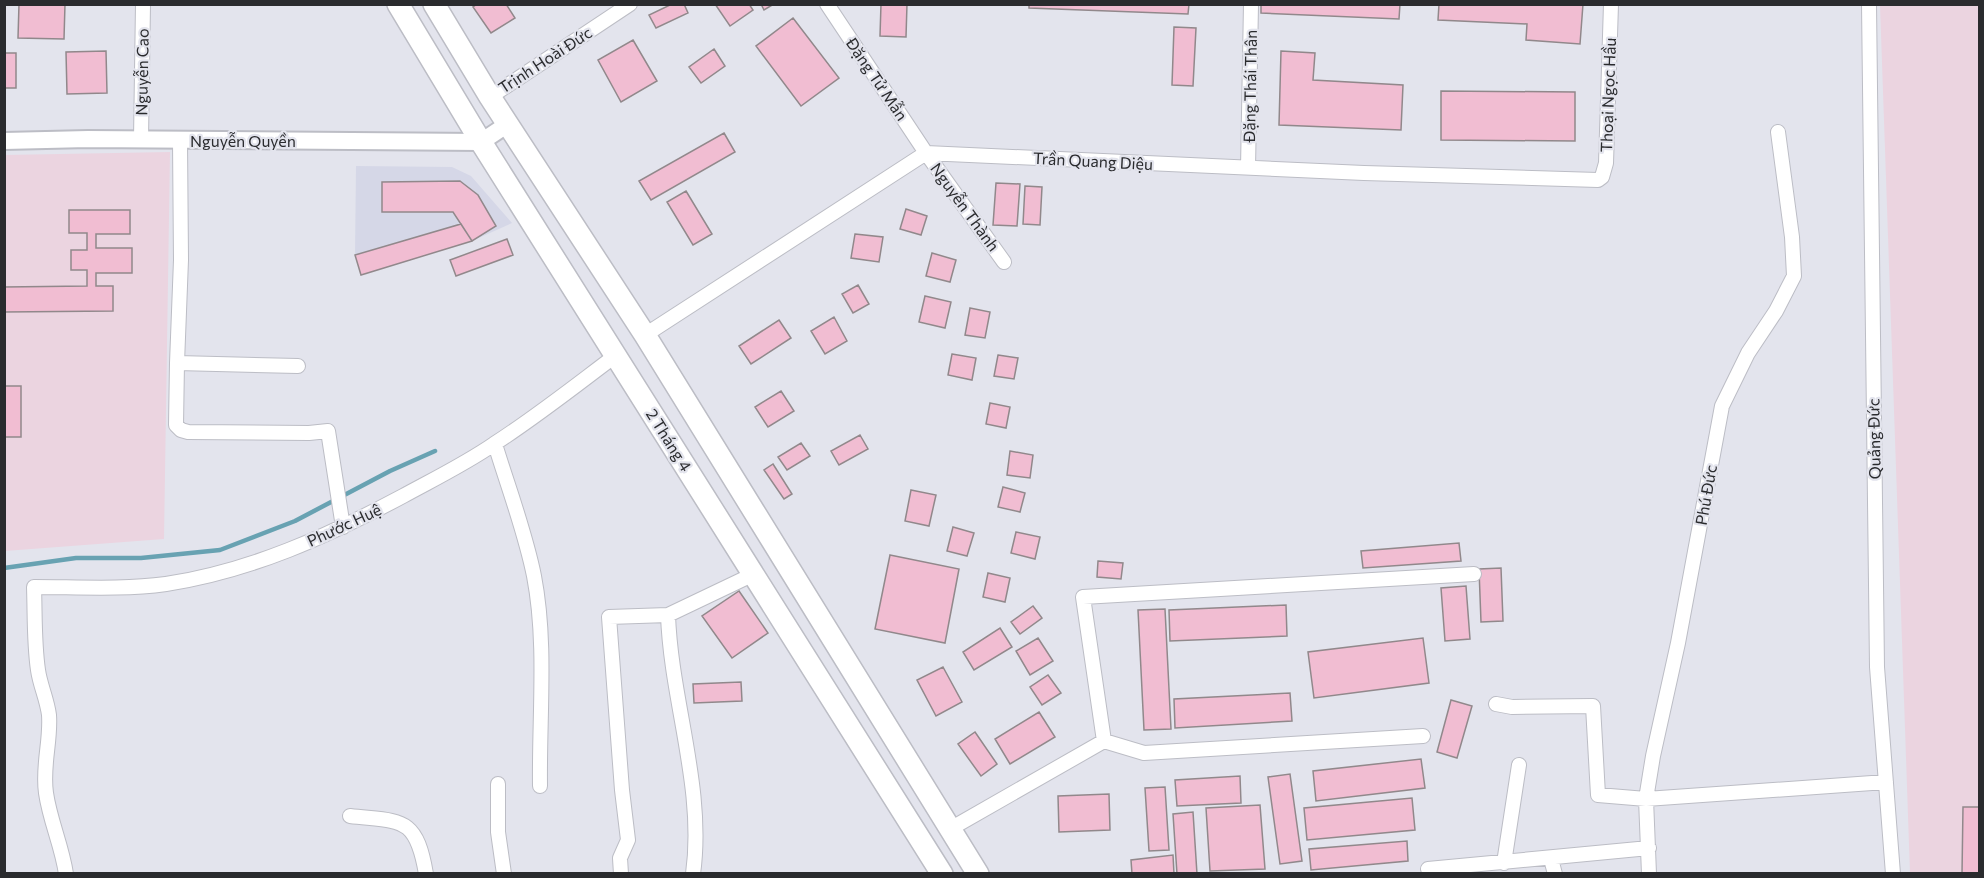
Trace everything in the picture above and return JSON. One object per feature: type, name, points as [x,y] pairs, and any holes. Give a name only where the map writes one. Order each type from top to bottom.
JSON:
[{"type":"main road","name":"2 Tháng 4","points":[[398,4],[481,142],[942,873]]},
{"type":"main road","points":[[435,4],[490,97],[645,335],[978,873]]},
{"type":"street","name":"Nguyễn Cao","points":[[141,139],[143,4]]},
{"type":"street","name":"Trịnh Hoài Đức","points":[[490,97],[630,4]]},
{"type":"street","name":"Đặng Tử Mẫn","points":[[827,4],[926,153]]},
{"type":"street","name":"Đặng Thái Thân","points":[[1248,168],[1251,4]]},
{"type":"street","name":"Thoại Ngọc Hầu","points":[[1594,181],[1602,177],[1606,163],[1611,4]]},
{"type":"street","name":"Quảng Đức","points":[[1869,4],[1877,667],[1893,873]]},
{"type":"street","points":[[481,142],[508,124]]},
{"type":"street","name":"Phú Đức","points":[[1649,873],[1646,799],[1722,406],[1748,352],[1776,311],[1794,276],[1792,237],[1778,132]]},
{"type":"street","name":"Nguyễn Quyền","points":[[4,141],[141,139],[481,142]]},
{"type":"street","points":[[180,141],[181,260],[176,425],[188,432],[309,433],[328,431],[343,527]]},
{"type":"street","points":[[645,335],[926,153]]},
{"type":"street","name":"Trần Quang Diệu","points":[[926,153],[1594,181]]},
{"type":"street","name":"Nguyễn Thành","points":[[926,153],[1004,261]]},
{"type":"street","name":"Phước Huệ","points":[[66,873],[45,782],[49,715],[45,691],[38,673],[34,587],[115,587],[164,584],[255,563],[343,527],[460,465],[495,444],[615,356]]},
{"type":"street","points":[[177,363],[298,366]]},
{"type":"street","points":[[495,444],[534,577],[539,622],[541,686],[540,786]]},
{"type":"street","points":[[621,873],[620,858],[628,840],[609,617],[668,615],[754,574]]},
{"type":"street","points":[[1104,741],[1083,597],[1474,574]]},
{"type":"street","points":[[668,615],[672,667],[690,774],[694,821],[693,873]]},
{"type":"street","points":[[1496,704],[1512,707],[1593,706],[1598,795],[1646,799],[1886,782]]},
{"type":"street","points":[[950,829],[1104,741],[1144,753],[1423,736]]},
{"type":"street","points":[[1504,863],[1519,765]]},
{"type":"street","points":[[498,784],[498,832],[504,873]]},
{"type":"street","points":[[350,816],[384,819],[402,824],[414,832],[421,847],[426,873]]},
{"type":"street","points":[[1428,869],[1649,848]]},
{"type":"street","points":[[1551,859],[1555,873]]},
{"type":"shaded area","points":[[1880,5],[1979,5],[1979,873],[1910,873]]},
{"type":"shaded area","points":[[170,152],[164,539],[5,551],[5,155]]},
{"type":"shaded area","points":[[356,166],[452,167],[471,176],[512,223],[472,241],[361,275],[355,255]]},
{"type":"building","points":[[19,4],[65,4],[64,39],[18,38]]},
{"type":"building","points":[[477,4],[506,4],[515,18],[491,33],[473,7]]},
{"type":"building","points":[[672,4],[684,4],[688,13],[656,28],[649,15]]},
{"type":"building","points":[[715,4],[749,4],[753,10],[730,26]]},
{"type":"building","points":[[761,4],[774,4],[764,10]]},
{"type":"building","points":[[881,4],[907,4],[906,37],[880,36]]},
{"type":"building","points":[[1029,4],[1189,4],[1188,14],[1029,8]]},
{"type":"building","points":[[1261,4],[1400,4],[1399,19],[1261,13]]},
{"type":"building","points":[[1439,4],[1583,4],[1580,44],[1526,40],[1527,24],[1438,20]]},
{"type":"building","points":[[793,18],[839,78],[801,106],[756,46]]},
{"type":"building","points":[[1174,27],[1196,28],[1193,86],[1172,85]]},
{"type":"building","points":[[633,40],[657,81],[621,102],[598,60]]},
{"type":"building","points":[[714,49],[725,66],[701,83],[689,67]]},
{"type":"building","points":[[106,51],[107,93],[67,94],[66,52]]},
{"type":"building","points":[[1281,51],[1315,53],[1313,80],[1403,85],[1401,130],[1279,125]]},
{"type":"building","points":[[4,53],[16,53],[16,88],[4,88]]},
{"type":"building","points":[[1441,91],[1575,92],[1575,141],[1441,140]]},
{"type":"building","points":[[724,133],[735,152],[651,200],[639,181]]},
{"type":"building","points":[[460,181],[478,195],[496,226],[472,241],[453,212],[382,212],[382,182]]},
{"type":"building","points":[[996,183],[1020,184],[1017,226],[993,225]]},
{"type":"building","points":[[1025,186],[1042,187],[1040,225],[1023,224]]},
{"type":"building","points":[[686,191],[712,234],[693,245],[667,202]]},
{"type":"building","points":[[906,209],[927,216],[921,235],[900,229]]},
{"type":"building","points":[[69,210],[130,210],[130,234],[96,234],[96,248],[132,248],[132,273],[96,273],[96,286],[113,286],[113,311],[4,312],[4,287],[87,286],[87,270],[71,270],[71,250],[87,250],[87,233],[69,233]]},
{"type":"building","points":[[461,224],[472,241],[361,275],[355,255]]},
{"type":"building","points":[[855,234],[883,237],[879,262],[851,258]]},
{"type":"building","points":[[507,239],[513,255],[456,276],[450,260]]},
{"type":"building","points":[[932,253],[956,260],[950,282],[926,276]]},
{"type":"building","points":[[858,285],[869,304],[853,313],[842,294]]},
{"type":"building","points":[[925,296],[951,302],[945,328],[919,322]]},
{"type":"building","points":[[970,308],[990,312],[985,338],[965,335]]},
{"type":"building","points":[[834,317],[847,341],[825,354],[811,331]]},
{"type":"building","points":[[779,320],[791,338],[751,364],[739,346]]},
{"type":"building","points":[[952,354],[976,358],[972,380],[948,375]]},
{"type":"building","points":[[998,355],[1018,358],[1014,379],[994,376]]},
{"type":"building","points":[[4,386],[21,386],[21,437],[4,437]]},
{"type":"building","points":[[781,391],[794,411],[768,427],[755,407]]},
{"type":"building","points":[[990,403],[1010,407],[1006,428],[986,424]]},
{"type":"building","points":[[860,435],[868,449],[839,465],[831,451]]},
{"type":"building","points":[[801,443],[810,456],[787,470],[778,457]]},
{"type":"building","points":[[1010,451],[1033,455],[1030,478],[1007,475]]},
{"type":"building","points":[[773,464],[792,494],[784,499],[764,470]]},
{"type":"building","points":[[1003,487],[1025,493],[1020,512],[998,507]]},
{"type":"building","points":[[911,490],[936,495],[929,526],[905,521]]},
{"type":"building","points":[[953,527],[974,533],[967,556],[947,551]]},
{"type":"building","points":[[1016,532],[1040,537],[1035,559],[1011,553]]},
{"type":"building","points":[[1459,543],[1461,561],[1363,568],[1361,551]]},
{"type":"building","points":[[890,555],[959,569],[945,643],[875,629]]},
{"type":"building","points":[[1098,561],[1123,563],[1121,579],[1097,577]]},
{"type":"building","points":[[1501,568],[1503,621],[1481,622],[1479,569]]},
{"type":"building","points":[[988,573],[1010,578],[1005,602],[983,597]]},
{"type":"building","points":[[1466,586],[1470,639],[1445,641],[1441,588]]},
{"type":"building","points":[[739,591],[768,633],[732,658],[702,616]]},
{"type":"building","points":[[1286,605],[1287,636],[1170,641],[1169,610]]},
{"type":"building","points":[[1033,606],[1042,618],[1020,634],[1011,622]]},
{"type":"building","points":[[1165,609],[1171,729],[1144,730],[1138,610]]},
{"type":"building","points":[[1000,628],[1012,647],[974,670],[963,652]]},
{"type":"building","points":[[1038,638],[1053,661],[1030,675],[1016,651]]},
{"type":"building","points":[[1423,638],[1429,683],[1314,698],[1308,652]]},
{"type":"building","points":[[943,667],[962,702],[936,716],[917,680]]},
{"type":"building","points":[[1048,675],[1061,693],[1042,705],[1030,687]]},
{"type":"building","points":[[741,682],[742,701],[694,703],[693,684]]},
{"type":"building","points":[[1290,693],[1292,721],[1175,728],[1174,699]]},
{"type":"building","points":[[1451,700],[1472,706],[1457,758],[1437,752]]},
{"type":"building","points":[[1039,712],[1055,737],[1010,764],[995,739]]},
{"type":"building","points":[[975,732],[997,764],[981,776],[958,744]]},
{"type":"building","points":[[1421,759],[1425,788],[1316,801],[1313,771]]},
{"type":"building","points":[[1290,774],[1302,861],[1280,864],[1268,777]]},
{"type":"building","points":[[1240,776],[1241,803],[1177,806],[1175,780]]},
{"type":"building","points":[[1165,787],[1169,850],[1149,851],[1145,788]]},
{"type":"building","points":[[1109,794],[1110,830],[1059,832],[1058,796]]},
{"type":"building","points":[[1412,798],[1415,830],[1307,840],[1304,808]]},
{"type":"building","points":[[1260,805],[1265,869],[1210,871],[1206,808]]},
{"type":"building","points":[[1963,807],[1980,807],[1980,874],[1962,874]]},
{"type":"building","points":[[1193,812],[1197,874],[1177,874],[1173,814]]},
{"type":"building","points":[[1407,841],[1408,861],[1311,870],[1309,849]]},
{"type":"building","points":[[1173,855],[1174,874],[1132,874],[1131,860]]},
{"type":"waterway","points":[[4,568],[76,558],[141,558],[220,550],[295,521],[390,471],[435,451]]}]
